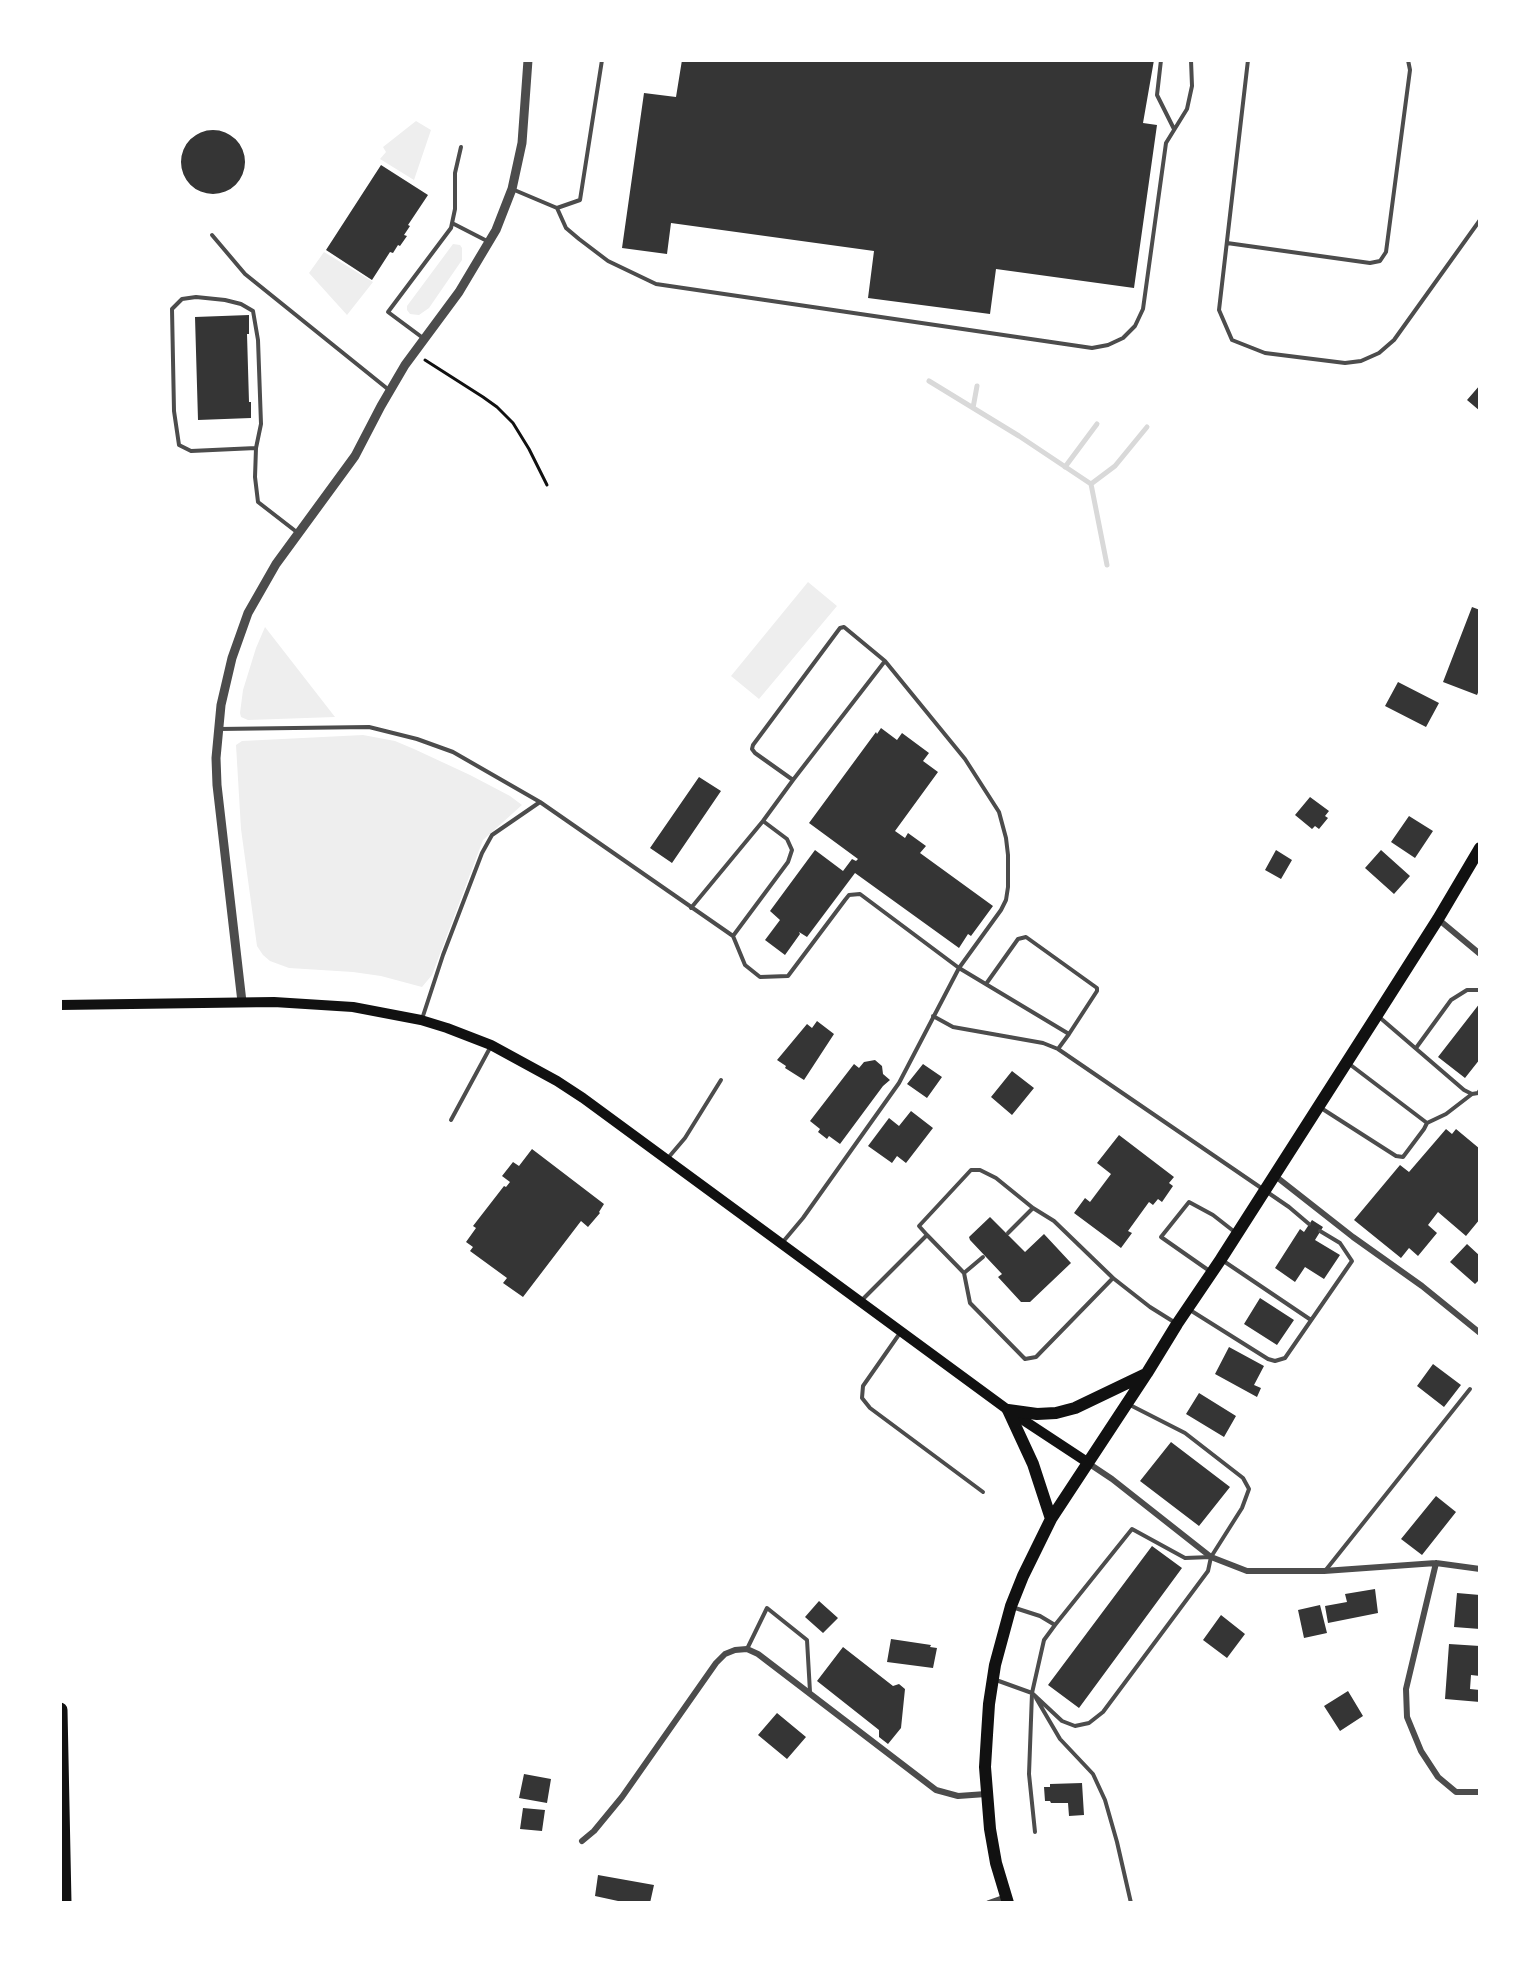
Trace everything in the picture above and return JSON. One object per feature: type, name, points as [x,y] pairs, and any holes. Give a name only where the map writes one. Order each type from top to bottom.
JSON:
[{"type":"highway","points":[[60,1710],[64,1903]]},
{"type":"main road","points":[[1007,1900],[996,1863],[986,1794],[987,1735],[992,1679],[1011,1606],[1051,1519],[1347,1062],[1438,919],[1480,848]]},
{"type":"main road","points":[[60,1005],[242,1002],[353,1007],[421,1020],[491,1045],[557,1081],[1008,1410],[1087,1462]]},
{"type":"main road","points":[[1008,1410],[1037,1414],[1056,1413],[1075,1408],[1147,1373]]},
{"type":"main road","points":[[1008,1410],[1033,1464],[1051,1519]]},
{"type":"street","points":[[242,1002],[216,784],[218,729],[226,678],[245,621],[260,590],[355,456],[413,352],[459,292],[490,242],[512,189],[522,143],[528,60]]},
{"type":"street","points":[[1438,919],[1480,954]]},
{"type":"street","points":[[1274,1175],[1353,1237],[1422,1286],[1480,1333]]},
{"type":"street","points":[[1087,1462],[1211,1557],[1247,1571],[1324,1571],[1436,1563],[1480,1569]]},
{"type":"street","points":[[1436,1563],[1406,1689],[1407,1717],[1421,1751],[1438,1778],[1456,1792],[1480,1792]]},
{"type":"street","points":[[582,1841],[594,1831],[622,1797],[716,1663],[725,1654],[735,1650],[747,1649],[758,1654],[936,1790],[958,1796],[986,1794]]},
{"type":"street","points":[[989,1903],[1007,1900]]},
{"type":"lane","points":[[512,189],[557,208],[580,200],[602,60]]},
{"type":"lane","points":[[1161,60],[1157,95],[1175,130]]},
{"type":"lane","points":[[557,208],[566,228],[594,251],[656,284],[1092,348],[1108,345],[1123,338],[1135,326],[1143,309],[1166,143],[1187,110],[1192,86],[1191,60]]},
{"type":"lane","points":[[1248,60],[1219,310],[1232,340],[1265,353],[1345,363],[1360,361],[1379,353],[1394,340],[1480,220]]},
{"type":"lane","points":[[1227,243],[1370,262],[1380,261],[1386,252],[1410,70],[1408,60]]},
{"type":"lane","points":[[424,339],[388,312],[451,228],[455,209],[455,173],[461,147]]},
{"type":"lane","points":[[452,223],[490,242]]},
{"type":"lane","points":[[212,235],[245,274],[390,390]]},
{"type":"lane","points":[[256,448],[191,451],[179,445],[174,411],[172,309],[182,299],[196,297],[225,300],[241,304],[253,311],[258,340],[261,424],[256,448],[255,477],[258,502],[298,534]]},
{"type":"lane","points":[[781,1244],[803,1218],[899,1083],[959,968],[1001,910],[1006,900],[1009,875],[1006,838],[999,812],[965,759],[885,660],[844,627],[840,628],[752,749],[793,780]]},
{"type":"lane","points":[[691,908],[763,821],[885,660]]},
{"type":"lane","points":[[218,729],[369,727],[417,739],[453,752],[540,802],[733,936],[745,965],[760,977],[788,976],[845,900],[849,896],[860,894],[959,968],[1069,1034]]},
{"type":"lane","points":[[421,1020],[482,853],[492,835],[540,802]]},
{"type":"lane","points":[[733,936],[788,862],[792,850],[787,838],[763,821]]},
{"type":"lane","points":[[986,984],[1018,939],[1026,938],[1097,988],[1058,1049]]},
{"type":"lane","points":[[1416,1048],[1451,1000],[1467,990],[1480,990]]},
{"type":"lane","points":[[1377,1015],[1464,1090],[1472,1094]]},
{"type":"lane","points":[[933,1016],[953,1027],[1043,1043],[1058,1049],[1289,1207],[1309,1224]]},
{"type":"lane","points":[[451,1120],[491,1045]]},
{"type":"lane","points":[[1347,1062],[1427,1123]]},
{"type":"lane","points":[[667,1160],[685,1138],[721,1080]]},
{"type":"lane","points":[[1318,1106],[1396,1156],[1403,1157],[1427,1123],[1446,1114],[1480,1090]]},
{"type":"lane","points":[[1113,1278],[1036,1357],[1025,1359],[970,1303],[964,1273],[919,1226],[970,1170],[980,1170],[996,1178],[1032,1208],[1054,1221],[1113,1278],[1150,1307],[1177,1324]]},
{"type":"lane","points":[[1212,1273],[1161,1237],[1189,1202],[1213,1215],[1236,1233]]},
{"type":"lane","points":[[1008,1233],[1032,1208]]},
{"type":"lane","points":[[1188,1308],[1268,1359],[1275,1361],[1285,1358],[1352,1261],[1350,1255],[1340,1244],[1320,1232]]},
{"type":"lane","points":[[861,1302],[927,1235]]},
{"type":"lane","points":[[964,1273],[983,1257]]},
{"type":"lane","points":[[1221,1259],[1311,1320]]},
{"type":"lane","points":[[901,1332],[863,1386],[862,1398],[870,1408],[983,1491]]},
{"type":"lane","points":[[1324,1571],[1470,1389]]},
{"type":"lane","points":[[992,1679],[1032,1693],[1062,1721],[1075,1726],[1089,1723],[1103,1712],[1208,1571],[1211,1557],[1242,1508],[1249,1489],[1243,1478],[1185,1433],[1126,1404]]},
{"type":"lane","points":[[1035,1832],[1029,1774],[1032,1693],[1044,1640],[1132,1529],[1185,1558],[1211,1557]]},
{"type":"lane","points":[[1011,1606],[1040,1616],[1055,1625]]},
{"type":"lane","points":[[747,1649],[767,1608],[807,1640],[810,1693]]},
{"type":"lane","points":[[1032,1693],[1060,1739],[1093,1774],[1105,1800],[1118,1842],[1131,1903]]},
{"type":"path","points":[[413,352],[497,407],[513,423],[547,485]]},
{"type":"shaded area","points":[[416,121],[431,130],[414,180],[380,159],[386,152],[383,147]]},
{"type":"shaded area","points":[[453,244],[460,245],[462,248],[462,260],[429,308],[419,315],[410,314],[407,306]]},
{"type":"shaded area","points":[[324,252],[373,282],[347,315],[309,273]]},
{"type":"shaded area","points":[[808,582],[837,606],[759,699],[731,676]]},
{"type":"shaded area","points":[[265,627],[335,717],[248,720],[241,717],[243,690]]},
{"type":"shaded area","points":[[363,735],[395,741],[414,749],[470,775],[522,805],[483,840],[432,975],[422,987],[381,976],[353,972],[289,968],[270,961],[257,946],[241,829],[236,745],[242,741]]},
{"type":"building","points":[[682,60],[1154,60],[1143,123],[1157,125],[1134,288],[996,269],[990,314],[868,298],[874,251],[671,223],[667,254],[622,248],[644,93],[676,97]]},
{"type":"building","points":[[213,130],[231,136],[239,144],[245,162],[239,180],[231,188],[213,194],[195,188],[187,180],[181,162],[187,144],[195,136]]},
{"type":"building","points":[[381,165],[428,195],[408,225],[410,226],[404,235],[407,236],[393,253],[390,252],[372,280],[326,250]]},
{"type":"building","points":[[249,315],[249,334],[247,334],[251,418],[198,420],[195,317]]},
{"type":"building","points":[[1480,385],[1480,411],[1467,400]]},
{"type":"building","points":[[1472,607],[1480,610],[1480,688],[1477,695],[1443,682]]},
{"type":"building","points":[[1398,682],[1439,703],[1426,727],[1385,706]]},
{"type":"building","points":[[881,728],[897,740],[902,733],[929,753],[923,761],[938,772],[895,831],[905,838],[908,833],[926,846],[920,853],[993,906],[971,936],[968,934],[959,948],[855,873],[807,937],[799,932],[800,934],[785,955],[765,940],[780,920],[770,911],[815,850],[843,871],[852,859],[856,861],[858,859],[809,823]]},
{"type":"building","points":[[699,777],[721,791],[672,863],[650,848]]},
{"type":"building","points":[[1310,797],[1329,811],[1325,816],[1328,818],[1319,829],[1315,826],[1312,829],[1295,815]]},
{"type":"building","points":[[1409,816],[1433,831],[1415,858],[1391,842]]},
{"type":"building","points":[[1276,850],[1292,860],[1281,879],[1265,870]]},
{"type":"building","points":[[1381,850],[1410,876],[1394,894],[1365,868]]},
{"type":"building","points":[[1480,1003],[1480,1059],[1465,1078],[1438,1057]]},
{"type":"building","points":[[817,1021],[834,1034],[804,1080],[777,1060],[807,1024],[812,1028]]},
{"type":"building","points":[[875,1060],[882,1066],[883,1074],[890,1080],[883,1086],[840,1144],[829,1136],[827,1139],[810,1121],[854,1064],[859,1068],[864,1062]]},
{"type":"building","points":[[923,1064],[942,1077],[927,1098],[907,1084]]},
{"type":"building","points":[[1012,1071],[1034,1088],[1012,1115],[991,1097]]},
{"type":"building","points":[[911,1111],[933,1128],[906,1163],[897,1156],[892,1163],[868,1146],[889,1118],[899,1126]]},
{"type":"building","points":[[1446,1129],[1452,1134],[1456,1129],[1480,1149],[1480,1219],[1466,1236],[1438,1212],[1428,1225],[1437,1233],[1418,1256],[1409,1248],[1401,1258],[1354,1220],[1400,1165],[1409,1172]]},
{"type":"building","points":[[1119,1135],[1174,1177],[1169,1183],[1173,1186],[1162,1202],[1158,1199],[1153,1205],[1149,1202],[1128,1231],[1132,1233],[1121,1248],[1074,1213],[1085,1198],[1090,1202],[1111,1174],[1097,1163]]},
{"type":"building","points":[[532,1149],[604,1204],[600,1213],[588,1227],[581,1221],[523,1297],[503,1283],[507,1278],[470,1251],[473,1247],[466,1242],[476,1228],[473,1226],[504,1186],[506,1187],[510,1182],[502,1176],[513,1162],[519,1166]]},
{"type":"building","points":[[990,1217],[1025,1252],[1044,1234],[1071,1263],[1030,1302],[1021,1302],[998,1277],[1002,1274],[970,1240],[969,1237]]},
{"type":"building","points":[[1312,1220],[1323,1227],[1315,1240],[1340,1255],[1324,1279],[1305,1267],[1295,1282],[1275,1268],[1300,1229],[1304,1232]]},
{"type":"building","points":[[1467,1244],[1480,1256],[1480,1279],[1475,1284],[1450,1262]]},
{"type":"building","points":[[1260,1298],[1294,1320],[1277,1345],[1244,1324]]},
{"type":"building","points":[[1229,1347],[1264,1366],[1254,1385],[1261,1388],[1257,1397],[1215,1374]]},
{"type":"building","points":[[1433,1364],[1461,1385],[1444,1407],[1417,1386]]},
{"type":"building","points":[[1199,1393],[1236,1416],[1224,1437],[1186,1414]]},
{"type":"building","points":[[1171,1442],[1230,1487],[1199,1526],[1140,1481]]},
{"type":"building","points":[[1436,1496],[1456,1512],[1422,1555],[1401,1539]]},
{"type":"building","points":[[1152,1546],[1182,1568],[1079,1708],[1048,1685]]},
{"type":"building","points":[[1375,1589],[1378,1613],[1328,1623],[1325,1606],[1347,1602],[1345,1594]]},
{"type":"building","points":[[1457,1593],[1480,1595],[1480,1629],[1454,1627]]},
{"type":"building","points":[[819,1601],[838,1618],[823,1633],[805,1617]]},
{"type":"building","points":[[1320,1605],[1327,1633],[1304,1638],[1298,1610]]},
{"type":"building","points":[[1221,1615],[1245,1634],[1227,1658],[1203,1640]]},
{"type":"building","points":[[891,1639],[937,1648],[933,1668],[887,1662]]},
{"type":"building","points":[[1449,1644],[1480,1646],[1480,1676],[1471,1675],[1470,1689],[1480,1690],[1480,1702],[1445,1699]]},
{"type":"building","points":[[843,1647],[893,1686],[899,1684],[905,1689],[901,1728],[888,1744],[879,1737],[879,1730],[817,1681]]},
{"type":"building","points":[[1348,1691],[1363,1716],[1340,1731],[1324,1706]]},
{"type":"building","points":[[777,1713],[806,1737],[787,1759],[758,1735]]},
{"type":"building","points":[[524,1774],[551,1779],[547,1803],[519,1798]]},
{"type":"building","points":[[1082,1783],[1084,1815],[1069,1816],[1068,1803],[1045,1801],[1044,1787],[1050,1787],[1050,1784]]},
{"type":"building","points":[[523,1808],[545,1810],[542,1831],[520,1829]]},
{"type":"building","points":[[598,1875],[654,1885],[650,1903],[617,1903],[618,1901],[595,1896]]},
{"type":"waterway","points":[[929,381],[1019,436],[1091,484],[1107,565]]},
{"type":"waterway","points":[[973,408],[977,386]]},
{"type":"waterway","points":[[1065,467],[1097,424]]},
{"type":"waterway","points":[[1091,484],[1115,466],[1147,427]]}]
